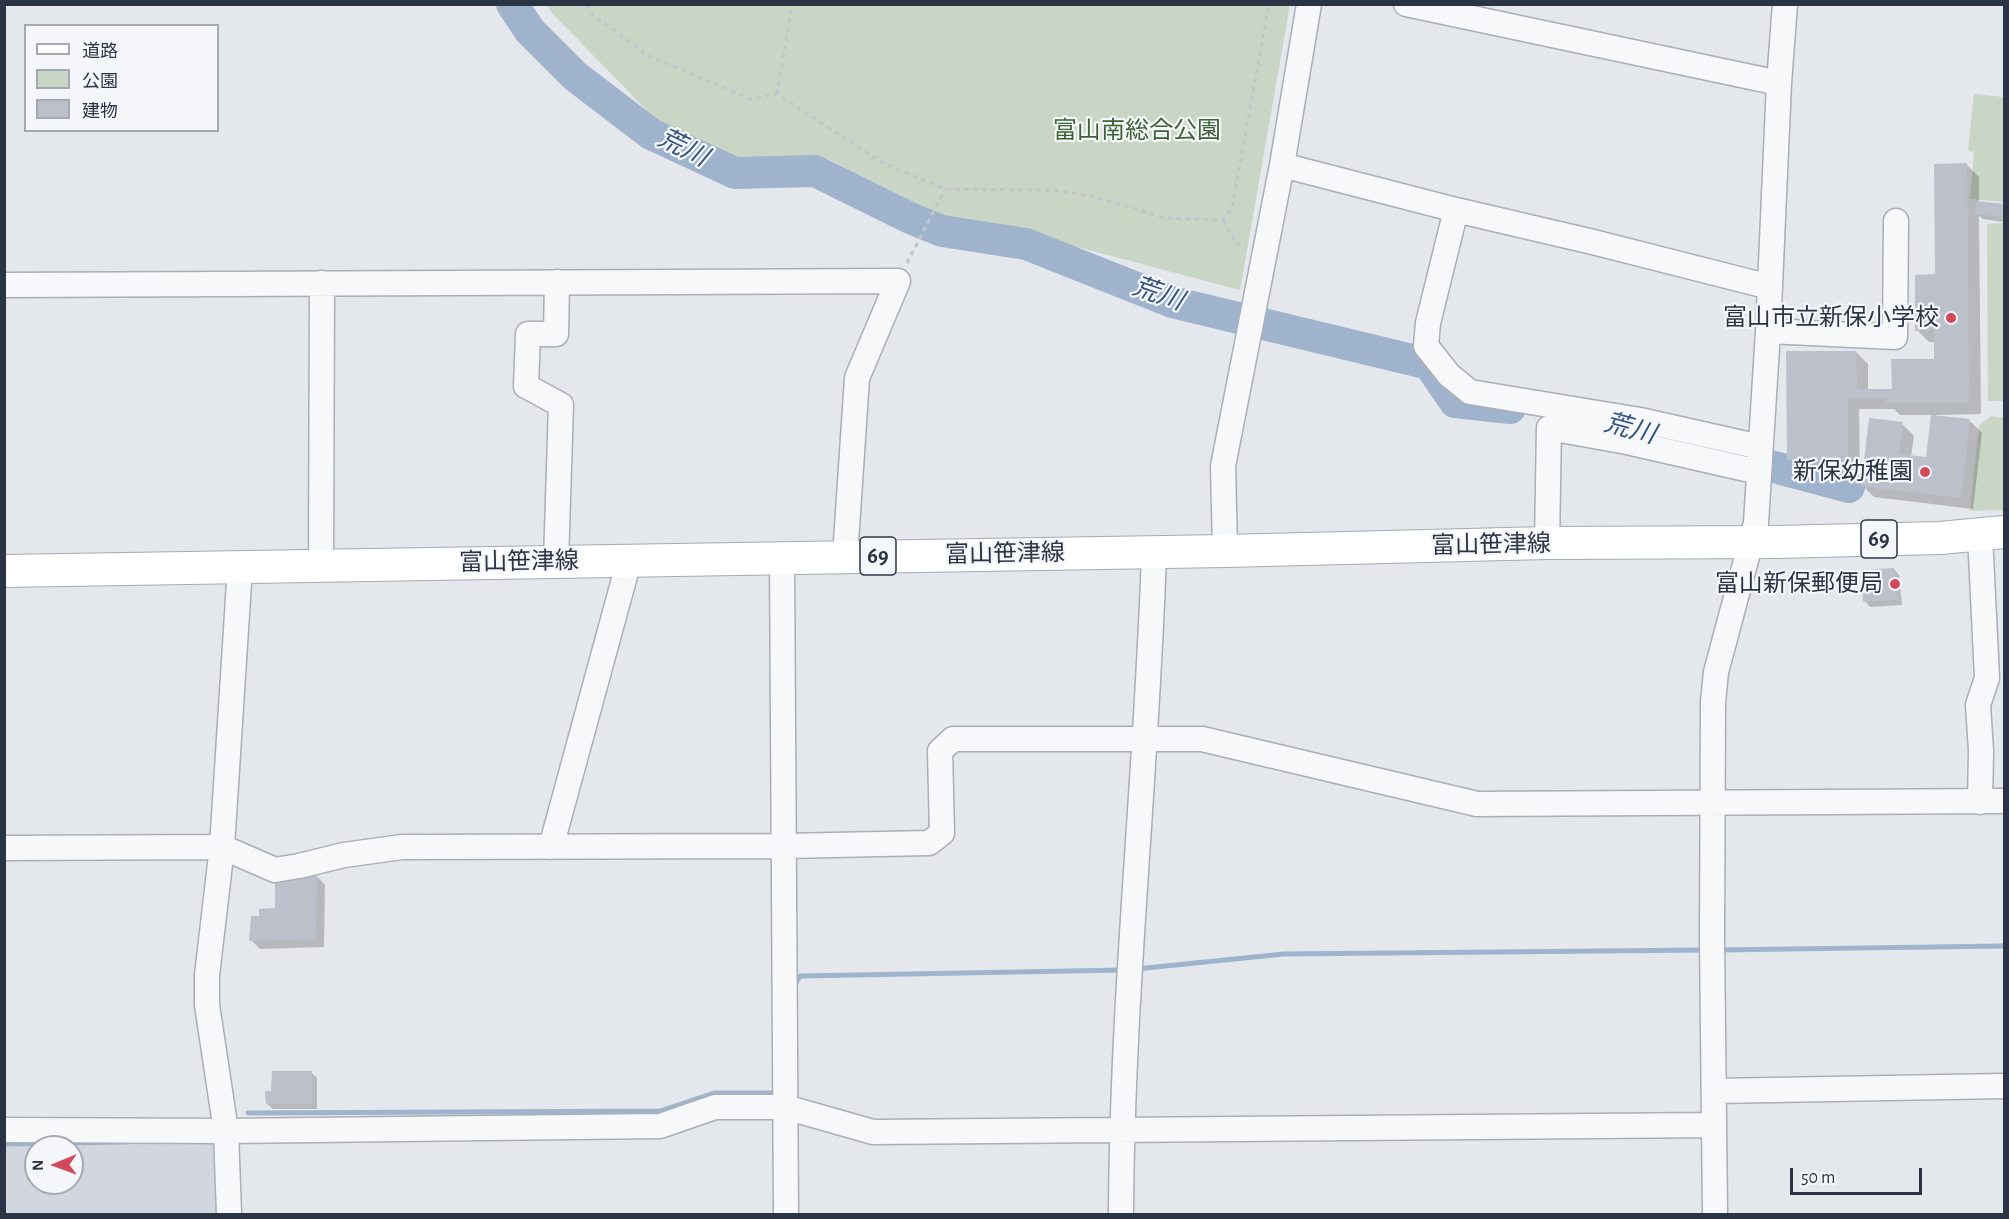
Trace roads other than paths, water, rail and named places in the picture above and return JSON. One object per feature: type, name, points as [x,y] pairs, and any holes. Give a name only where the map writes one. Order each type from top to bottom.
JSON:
[{"type":"main road","name":"富山笹津線","points":[[4,571],[1225,551],[1547,543],[1752,542],[1992,534]]},
{"type":"street","points":[[1225,551],[1223,466],[1282,165],[1309,4]]},
{"type":"street","points":[[1406,4],[1779,83]]},
{"type":"street","points":[[1714,1215],[1713,702],[1716,672],[1756,523],[1785,4]]},
{"type":"street","points":[[1282,165],[1456,210],[1770,286]]},
{"type":"street","points":[[1456,210],[1428,323],[1426,346],[1449,375],[1470,392],[1640,420],[1760,447]]},
{"type":"street","points":[[1768,331],[1895,338],[1896,221]]},
{"type":"street","points":[[4,285],[898,280],[857,378],[845,557]]},
{"type":"street","points":[[556,562],[561,405],[526,386],[528,334],[556,334],[557,282]]},
{"type":"street","points":[[321,565],[322,283]]},
{"type":"street","points":[[1547,543],[1549,429],[1627,442],[1759,472]]},
{"type":"street","points":[[1980,802],[1981,751],[1977,705],[1987,678],[1992,534]]},
{"type":"street","points":[[1121,1215],[1121,1128],[1154,552]]},
{"type":"street","points":[[782,558],[786,1215]]},
{"type":"street","points":[[551,847],[629,561]]},
{"type":"street","points":[[229,1215],[226,1131],[207,995],[207,975],[222,847],[240,567]]},
{"type":"street","points":[[4,848],[222,847],[275,870],[344,855],[402,847],[785,846],[929,843],[942,832],[940,751],[953,739],[1202,739],[1477,804],[2004,801]]},
{"type":"street","points":[[1714,1091],[2004,1086]]},
{"type":"street","points":[[4,1130],[226,1131],[660,1126],[716,1107],[785,1097],[873,1132],[1121,1128],[1713,1125]]},
{"type":"waterway","name":"荒川","points":[[512,4],[530,31],[575,76],[651,134],[735,173],[815,171],[910,218],[942,231],[1026,244],[1172,302],[1429,364],[1455,402],[1510,408]]},
{"type":"waterway","name":"荒川","points":[[1624,427],[1849,487]]},
{"type":"waterway","points":[[1717,950],[2004,946]]},
{"type":"waterway","points":[[1136,969],[1284,954],[1705,950]]},
{"type":"waterway","points":[[794,986],[800,976],[1124,970]]},
{"type":"waterway","points":[[248,1113],[660,1111],[714,1093],[780,1093]]},
{"type":"waterway","points":[[4,1144],[126,1142]]},
{"type":"place","name":"富山市立新保小学校","points":[[1951,318]]},
{"type":"place","name":"新保幼稚園","points":[[1925,472]]},
{"type":"place","name":"富山新保郵便局","points":[[1895,584]]},
{"type":"park label","name":"富山南総合公園","points":[[1137,131]]}]
